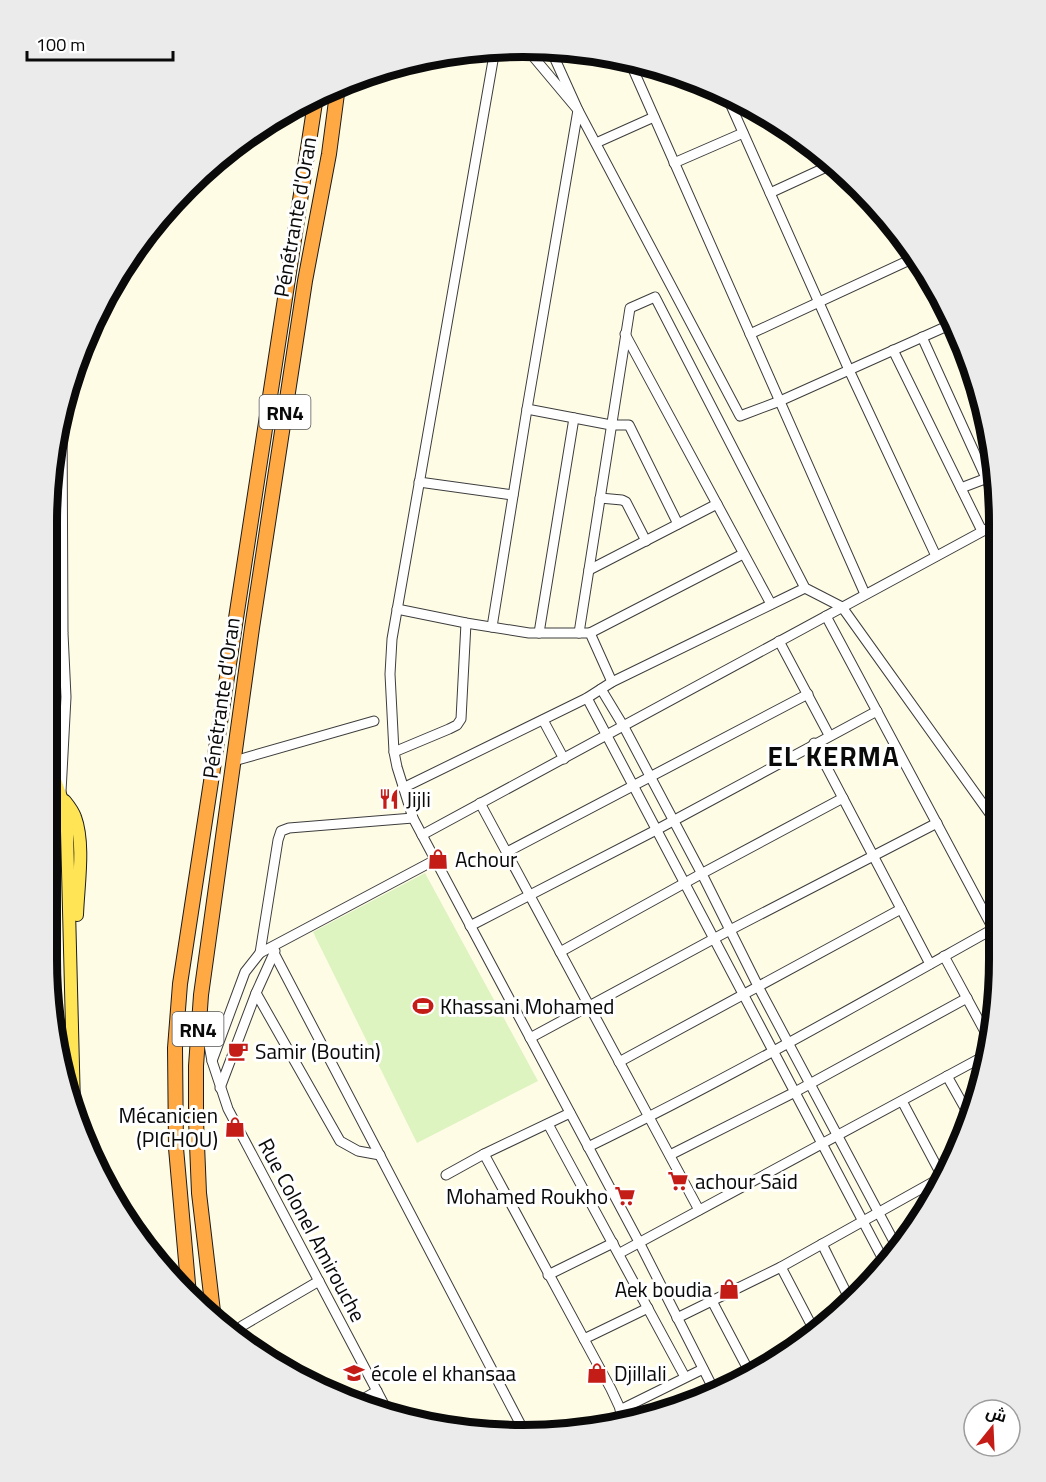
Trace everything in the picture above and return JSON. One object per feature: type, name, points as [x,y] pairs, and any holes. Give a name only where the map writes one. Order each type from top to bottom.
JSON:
[{"type":"highway","name":"Pénétrante d'Oran","points":[[212,1306],[199,1193],[196,1066],[201,995],[303,292],[329,154],[337,96]]},
{"type":"highway","name":"Pénétrante d'Oran","points":[[188,1283],[176,1148],[175,1048],[180,984],[314,106]]},
{"type":"main road","points":[[57,787],[60,795],[75,814],[79,830],[80,859],[71,1009],[73,1081]]},
{"type":"street","points":[[492,627],[578,110],[534,57]]},
{"type":"street","points":[[494,58],[392,639],[390,674],[394,752],[413,818],[639,1242],[711,1385]]},
{"type":"street","points":[[555,58],[578,110],[740,416],[780,401],[946,327]]},
{"type":"street","points":[[634,71],[865,594]]},
{"type":"street","points":[[731,106],[849,370],[936,556]]},
{"type":"street","points":[[596,143],[654,117]]},
{"type":"street","points":[[674,163],[743,133]]},
{"type":"street","points":[[770,193],[824,168]]},
{"type":"street","points":[[750,334],[908,261]]},
{"type":"street","points":[[612,682],[584,633],[589,570],[630,308],[655,297],[805,588],[842,607],[989,812]]},
{"type":"street","points":[[625,334],[771,604]]},
{"type":"street","points":[[922,337],[985,466]]},
{"type":"street","points":[[893,350],[982,531]]},
{"type":"street","points":[[527,409],[611,425],[629,425],[678,524]]},
{"type":"street","points":[[539,633],[574,418]]},
{"type":"street","points":[[60,795],[66,697],[63,633],[62,455]]},
{"type":"street","points":[[961,488],[987,479]]},
{"type":"street","points":[[419,482],[513,495]]},
{"type":"street","points":[[600,498],[626,502],[646,541]]},
{"type":"street","points":[[589,570],[717,504]]},
{"type":"street","points":[[422,835],[989,528]]},
{"type":"street","points":[[397,609],[492,627],[539,633],[584,633],[743,554]]},
{"type":"street","points":[[403,788],[587,698],[612,682],[805,588]]},
{"type":"street","points":[[826,616],[989,921]]},
{"type":"street","points":[[394,752],[449,729],[457,725],[461,719],[466,623]]},
{"type":"street","points":[[779,641],[830,735]]},
{"type":"street","points":[[601,689],[650,776],[836,1136],[894,1242]]},
{"type":"street","points":[[507,852],[808,694]]},
{"type":"street","points":[[587,698],[881,1256]]},
{"type":"street","points":[[470,926],[658,829],[877,711]]},
{"type":"street","points":[[543,720],[564,759]]},
{"type":"street","points":[[234,761],[374,721]]},
{"type":"street","points":[[814,743],[930,964]]},
{"type":"street","points":[[560,952],[843,798]]},
{"type":"street","points":[[480,803],[699,1210]]},
{"type":"street","points":[[260,953],[281,831],[289,828],[413,818]]},
{"type":"street","points":[[530,1038],[730,930],[937,823]]},
{"type":"street","points":[[212,1061],[245,972],[260,953],[435,860]]},
{"type":"street","points":[[619,1062],[901,909]]},
{"type":"street","points":[[588,1147],[788,1044],[989,931]]},
{"type":"street","points":[[220,1088],[256,993],[274,953],[285,940]]},
{"type":"street","points":[[274,953],[521,1425]]},
{"type":"street","points":[[944,956],[984,1029]]},
{"type":"street","points":[[256,993],[340,1141],[358,1151],[380,1155]]},
{"type":"street","name":"Rue Colonel Amirouche","points":[[201,995],[212,1061],[228,1109],[383,1403]]},
{"type":"street","points":[[670,1155],[795,1092],[967,998]]},
{"type":"street","points":[[204,1022],[212,1030],[217,1031],[225,1027]]},
{"type":"street","points":[[620,1254],[978,1059]]},
{"type":"street","points":[[947,1076],[965,1107]]},
{"type":"street","points":[[902,1101],[939,1170]]},
{"type":"street","points":[[446,1175],[570,1113]]},
{"type":"street","points":[[548,1124],[685,1377]]},
{"type":"street","points":[[484,1154],[622,1414]]},
{"type":"street","points":[[677,1318],[781,1267],[931,1185]]},
{"type":"street","points":[[548,1275],[613,1242]]},
{"type":"street","points":[[822,1244],[847,1294]]},
{"type":"street","points":[[781,1267],[811,1326]]},
{"type":"street","points":[[242,1326],[319,1281]]},
{"type":"street","points":[[712,1301],[747,1368]]},
{"type":"street","points":[[584,1339],[648,1308]]},
{"type":"street","points":[[620,1410],[703,1369]]},
{"type":"street","points":[[366,1397],[377,1391]]},
{"type":"green space","name":"Khassani Mohamed","points":[[425,873],[538,1081],[417,1143],[313,932]]},
{"type":"place","name":"Jijli","points":[[389,799]]},
{"type":"place","name":"Achour","points":[[438,859]]},
{"type":"place","name":"Khassani Mohamed","points":[[423,1006]]},
{"type":"place","name":"Samir (Boutin)","points":[[238,1051]]},
{"type":"place","name":"Mécanicien (PICHOU)","points":[[235,1127]]},
{"type":"place","name":"achour Said","points":[[678,1181]]},
{"type":"place","name":"Mohamed Roukho","points":[[625,1196]]},
{"type":"place","name":"Aek boudia","points":[[729,1289]]},
{"type":"place","name":"école el khansaa","points":[[354,1373]]},
{"type":"place","name":"Djillali","points":[[597,1373]]},
{"type":"district","name":"EL KERMA","points":[[834,756]]}]
